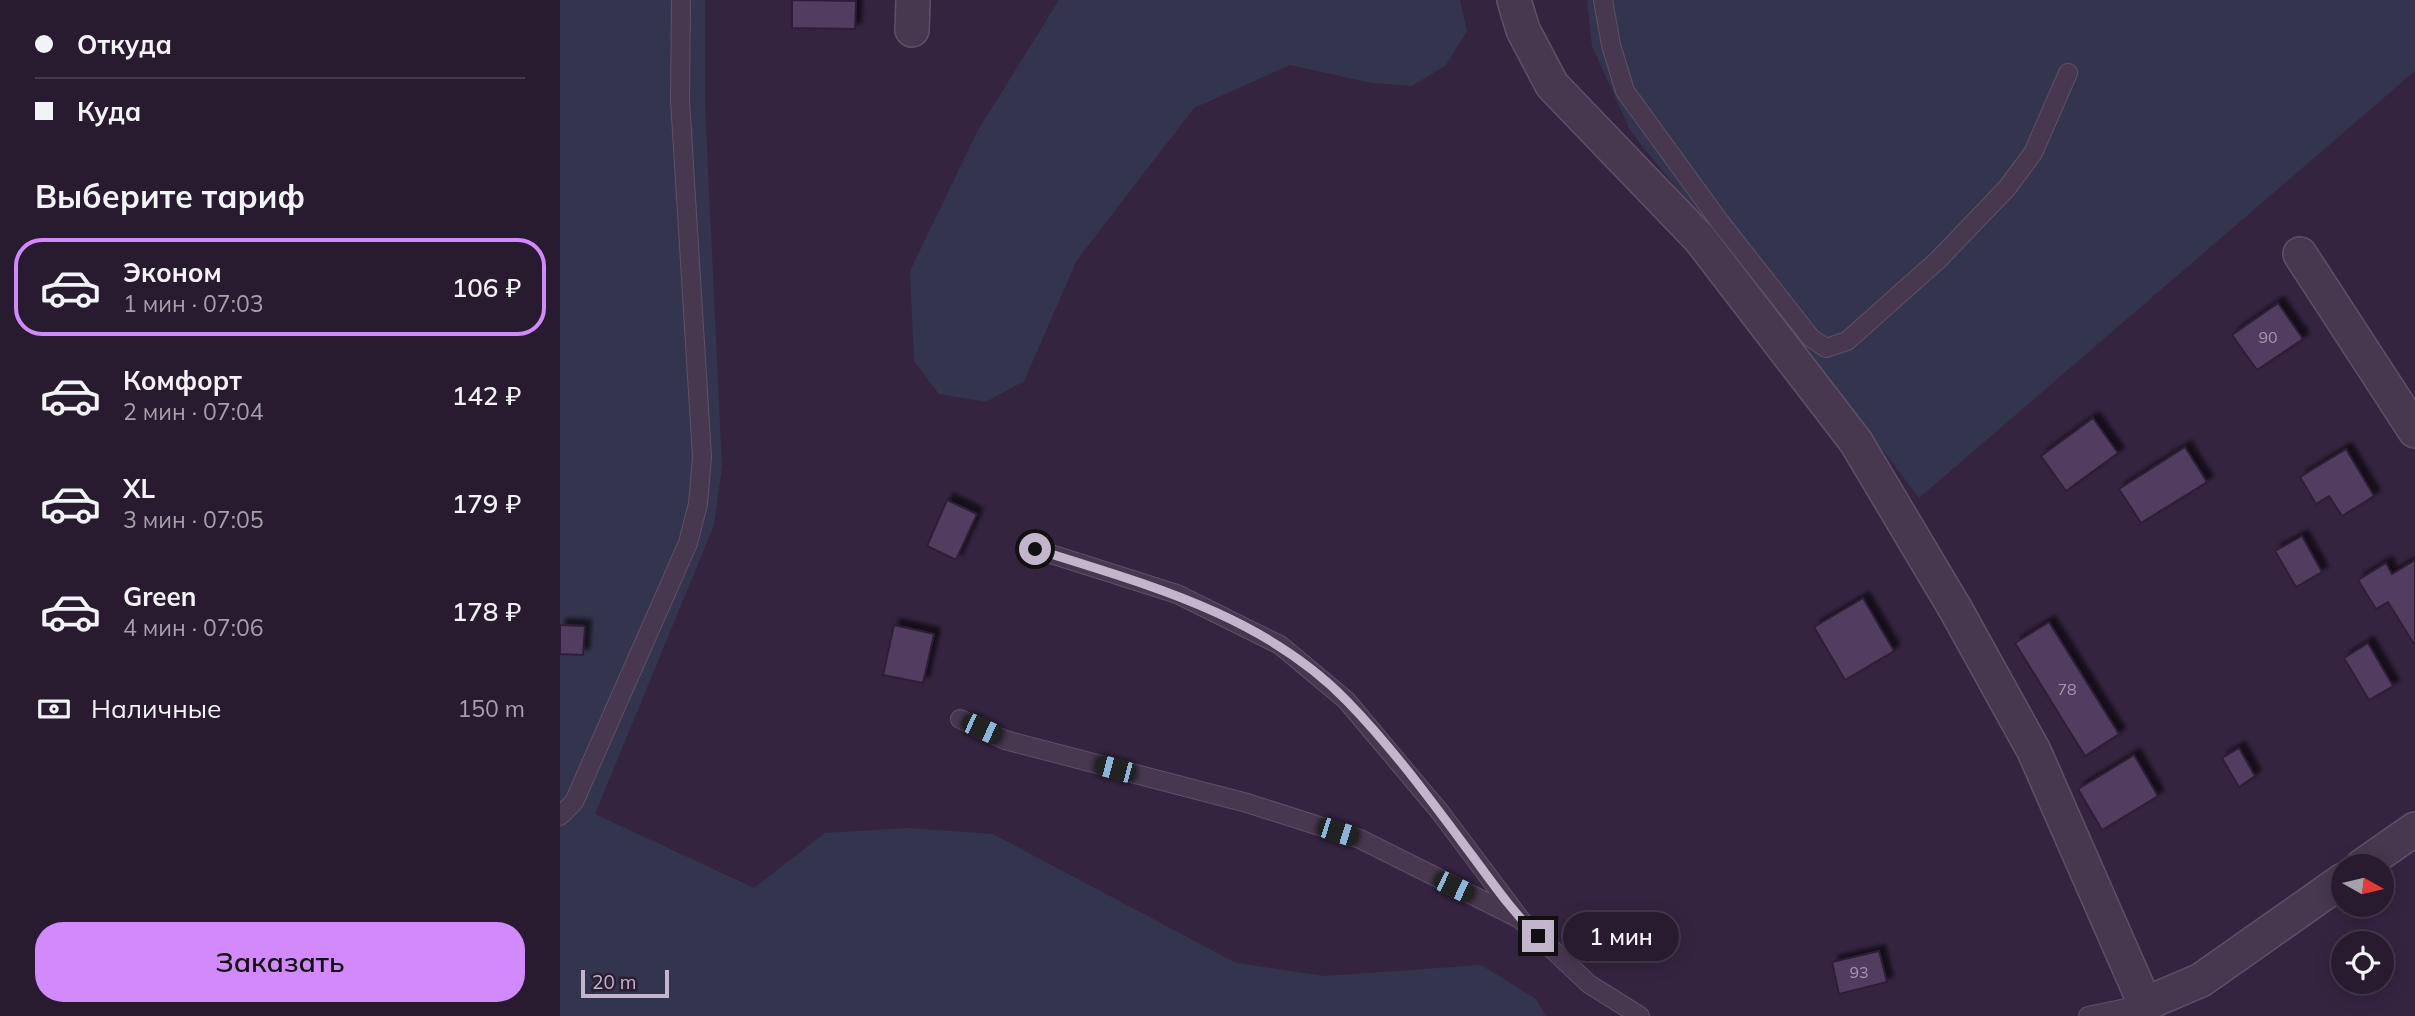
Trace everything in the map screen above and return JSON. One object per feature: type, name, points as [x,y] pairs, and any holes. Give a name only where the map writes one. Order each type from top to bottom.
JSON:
[{"type":"street","points":[[1514,0],[1523,30],[1552,85],[1700,239],[1856,442],[1956,610],[2034,751],[2147,1010],[2201,980],[2331,888]]},
{"type":"street","points":[[2300,254],[2415,432]]},
{"type":"street","points":[[2379,854],[2415,829]]},
{"type":"lane","points":[[560,816],[574,802],[580,790],[688,543],[698,504],[702,457],[680,100],[681,0]]},
{"type":"lane","points":[[1603,0],[1611,45],[1625,90],[1720,222],[1811,338],[1826,348],[1847,341],[1938,260],[2007,188],[2033,153],[2068,73]]},
{"type":"lane","points":[[1035,549],[1177,594],[1280,645],[1346,700],[1440,812],[1521,920],[1589,984],[1640,1016]]},
{"type":"lane","points":[[960,719],[1005,740],[1247,803],[1360,839],[1521,920]]},
{"type":"lane","points":[[2088,1016],[2147,1010]]},
{"type":"shaded area","points":[[560,0],[705,0],[705,105],[722,466],[714,525],[595,814],[754,888],[825,833],[908,828],[993,834],[1236,963],[1325,976],[1481,965],[1536,999],[1546,1016],[560,1016]]},
{"type":"shaded area","points":[[1059,0],[1460,0],[1467,31],[1446,65],[1412,86],[1372,83],[1290,65],[1194,108],[1077,260],[1024,381],[986,402],[939,394],[914,361],[910,271],[977,132]]},
{"type":"shaded area","points":[[1587,0],[2415,0],[2415,71],[1919,498],[1790,328],[1631,132],[1592,46]]},
{"type":"building","points":[[792,0],[856,1],[855,29],[792,28]]},
{"type":"building","points":[[2278,303],[2303,339],[2257,370],[2232,335]]},
{"type":"building","points":[[2093,418],[2118,453],[2066,491],[2041,456]]},
{"type":"building","points":[[2185,447],[2207,482],[2141,523],[2119,489]]},
{"type":"building","points":[[2346,449],[2374,496],[2342,516],[2329,496],[2316,504],[2300,477]]},
{"type":"building","points":[[947,500],[977,514],[956,560],[927,546]]},
{"type":"building","points":[[2302,536],[2322,572],[2296,587],[2275,551]]},
{"type":"building","points":[[2415,560],[2414,644],[2388,602],[2376,609],[2358,580],[2386,563],[2392,574]]},
{"type":"building","points":[[1863,598],[1894,651],[1845,680],[1814,627]]},
{"type":"building","points":[[2049,622],[2119,734],[2085,756],[2015,643]]},
{"type":"building","points":[[560,625],[585,626],[583,655],[560,654]]},
{"type":"building","points":[[894,625],[934,634],[923,683],[883,675]]},
{"type":"building","points":[[2368,643],[2393,686],[2369,700],[2344,658]]},
{"type":"building","points":[[2239,748],[2255,776],[2239,787],[2222,758]]},
{"type":"building","points":[[2134,755],[2158,796],[2102,830],[2078,789]]},
{"type":"building","points":[[1879,951],[1887,982],[1839,994],[1832,962]]},
{"type":"route","points":[[1035,549],[1177,594],[1280,645],[1346,700],[1440,812],[1521,920],[1538,936]]}]
